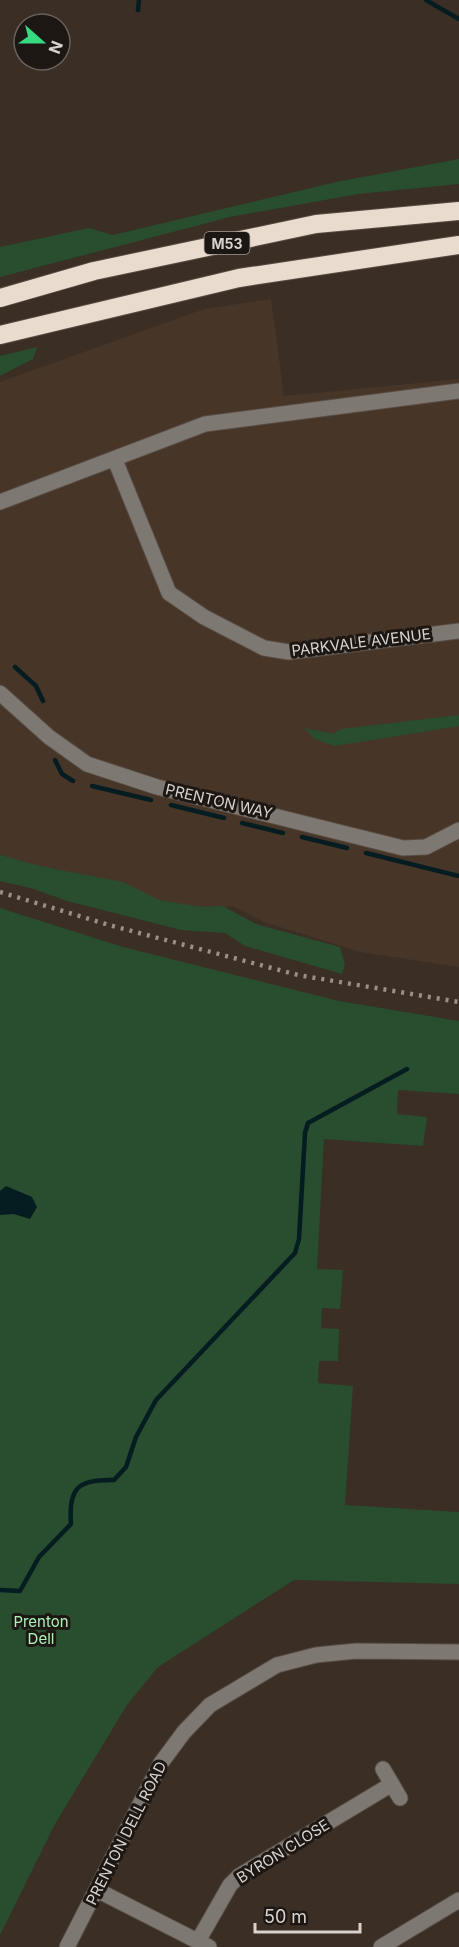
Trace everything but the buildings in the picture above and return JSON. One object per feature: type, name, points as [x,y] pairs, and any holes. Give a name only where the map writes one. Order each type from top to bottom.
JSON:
[{"type":"highway","name":"M53","points":[[0,298],[94,271],[315,224],[459,211]]},
{"type":"highway","name":"M53","points":[[0,335],[239,278],[459,246]]},
{"type":"street","points":[[0,502],[205,424],[459,391]]},
{"type":"street","name":"PARKVALE AVENUE","points":[[115,460],[169,593],[204,618],[264,648],[289,652],[459,631]]},
{"type":"street","name":"PRENTON WAY","points":[[0,693],[49,737],[87,764],[157,787],[403,848],[426,847],[459,830]]},
{"type":"street","name":"PRENTON DELL ROAD","points":[[67,1947],[161,1763],[184,1732],[210,1705],[277,1665],[316,1655],[356,1651],[459,1652]]},
{"type":"street","name":"BYRON CLOSE","points":[[204,1944],[230,1885],[239,1876],[396,1791],[383,1769]]},
{"type":"street","points":[[97,1890],[204,1944]]},
{"type":"street","points":[[381,1947],[457,1906]]},
{"type":"shaded area","points":[[271,299],[284,396],[459,379],[459,967],[360,952],[264,922],[233,906],[169,915],[0,858],[0,382],[204,309]]},
{"type":"green space","points":[[459,159],[459,184],[358,194],[230,217],[0,277],[0,247],[89,228],[113,235],[336,182]]},
{"type":"green space","points":[[37,347],[33,359],[0,376],[0,356]]},
{"type":"green space","points":[[459,715],[459,726],[334,746],[315,739],[304,728],[333,734],[341,729]]},
{"type":"green space","points":[[0,855],[40,866],[123,882],[159,900],[202,907],[223,906],[256,924],[340,947],[345,965],[342,974],[245,946],[225,933],[181,930],[0,881]]},
{"type":"green space","name":"Prenton Dell","points":[[0,908],[123,947],[339,1001],[459,1021],[459,1094],[398,1090],[397,1114],[427,1117],[423,1146],[324,1139],[317,1269],[343,1270],[340,1309],[322,1308],[321,1328],[339,1329],[338,1361],[319,1361],[318,1383],[353,1386],[345,1505],[459,1512],[459,1584],[294,1580],[158,1667],[127,1705],[55,1824],[0,1935]]},
{"type":"water","points":[[6,1186],[32,1197],[37,1207],[30,1219],[14,1214],[0,1215],[0,1191]]},
{"type":"waterway","points":[[138,10],[139,0]]},
{"type":"waterway","points":[[426,0],[459,19]]},
{"type":"waterway","points":[[15,667],[36,686],[43,701]]},
{"type":"waterway","points":[[55,760],[62,774],[73,781]]},
{"type":"waterway","points":[[92,786],[151,800]]},
{"type":"waterway","points":[[171,805],[224,818]]},
{"type":"waterway","points":[[242,823],[283,833]]},
{"type":"waterway","points":[[302,837],[347,848]]},
{"type":"waterway","points":[[366,853],[459,876]]},
{"type":"waterway","points":[[0,1590],[20,1591],[39,1557],[71,1524],[72,1501],[78,1488],[92,1481],[114,1480],[126,1467],[136,1437],[156,1400],[295,1253],[299,1239],[305,1133],[308,1123],[407,1069]]},
{"type":"railway","points":[[0,892],[109,925],[298,975],[459,1002]]}]
